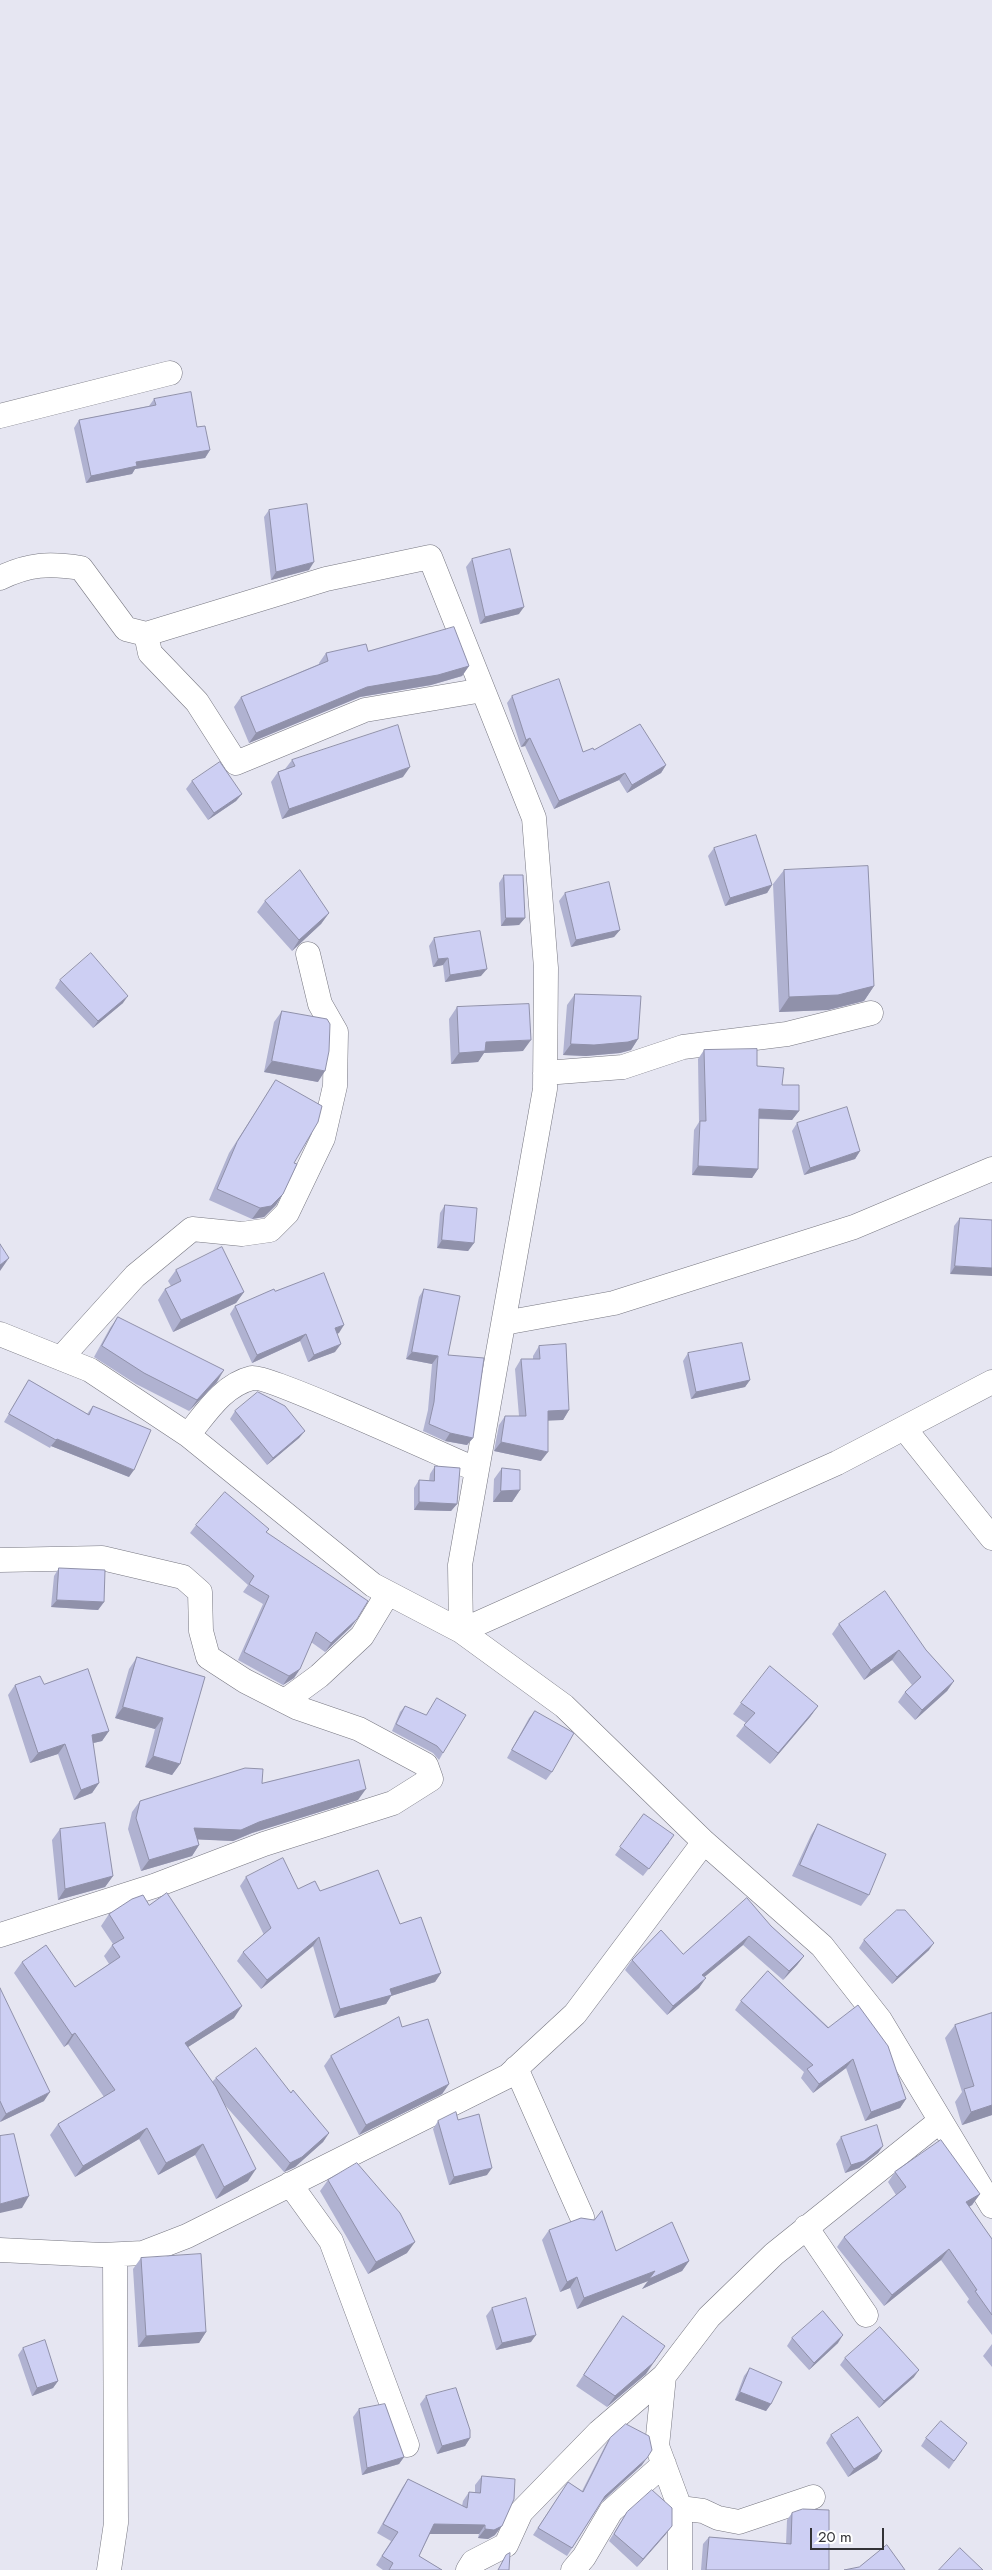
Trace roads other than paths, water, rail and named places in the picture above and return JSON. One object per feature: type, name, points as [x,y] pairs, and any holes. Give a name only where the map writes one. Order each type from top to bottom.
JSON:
[{"type":"street","points":[[0,416],[170,373]]},
{"type":"street","points":[[0,578],[31,567],[51,564],[80,568],[126,629],[146,634],[326,579],[430,557],[534,818],[546,968],[546,1088],[460,1566],[461,1631]]},
{"type":"street","points":[[146,634],[150,653],[197,702],[236,763],[365,710],[483,690]]},
{"type":"street","points":[[61,1358],[135,1276],[192,1230],[242,1234],[270,1230],[287,1213],[322,1138],[335,1086],[336,1032],[320,1004],[308,954]]},
{"type":"street","points":[[545,1072],[623,1067],[683,1047],[787,1034],[871,1013]]},
{"type":"street","points":[[504,1323],[614,1303],[854,1228],[992,1168]]},
{"type":"street","points":[[0,1334],[90,1370],[188,1434],[373,1585],[461,1631],[564,1706],[704,1842],[822,1946],[880,2020],[992,2206]]},
{"type":"street","points":[[188,1434],[230,1386],[254,1378],[299,1393],[477,1470]]},
{"type":"street","points":[[461,1631],[837,1463],[992,1382]]},
{"type":"street","points":[[904,1428],[992,1538]]},
{"type":"street","points":[[0,1560],[102,1558],[183,1577],[200,1592],[200,1630],[208,1657],[245,1681],[298,1708],[359,1729],[426,1765],[431,1779],[394,1803],[264,1844],[154,1886],[0,1935]]},
{"type":"street","points":[[285,1701],[319,1676],[362,1636],[388,1593]]},
{"type":"street","points":[[0,2250],[115,2255],[143,2253],[187,2236],[508,2076],[575,2014],[704,1842]]},
{"type":"street","points":[[516,2068],[582,2217]]},
{"type":"street","points":[[468,2570],[473,2562],[506,2545],[521,2512],[599,2432],[664,2376],[709,2317],[806,2227],[940,2121]]},
{"type":"street","points":[[290,2184],[331,2241],[407,2445]]},
{"type":"street","points":[[806,2227],[866,2315]]},
{"type":"street","points":[[109,2570],[116,2524],[115,2255]]},
{"type":"street","points":[[664,2376],[657,2446],[680,2508],[680,2570]]},
{"type":"street","points":[[572,2570],[584,2558],[611,2510],[664,2464]]},
{"type":"street","points":[[680,2508],[703,2511],[718,2518],[738,2522],[813,2497]]}]
